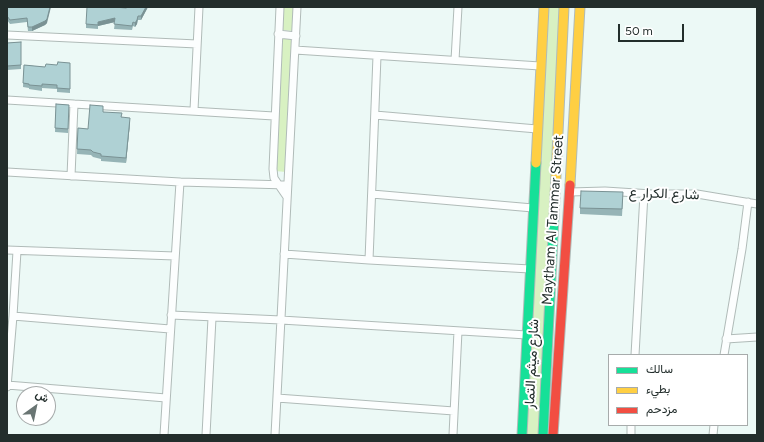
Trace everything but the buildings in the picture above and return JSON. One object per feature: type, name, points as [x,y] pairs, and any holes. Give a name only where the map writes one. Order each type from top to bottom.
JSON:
[{"type":"street","points":[[194,110],[199,7]]},
{"type":"street","points":[[280,7],[274,116],[273,169],[274,178],[287,197]]},
{"type":"street","points":[[275,435],[297,7]]},
{"type":"street","points":[[455,60],[458,7]]},
{"type":"street","points":[[522,435],[544,7]]},
{"type":"street","name":"شارع ميثم التمار","points":[[543,435],[564,7]]},
{"type":"street","name":"Maytham Al Tammar Street","points":[[553,435],[570,192],[580,7]]},
{"type":"street","points":[[278,34],[296,36]]},
{"type":"street","points":[[7,35],[197,44]]},
{"type":"street","points":[[295,50],[540,66]]},
{"type":"street","points":[[369,260],[377,56]]},
{"type":"street","points":[[7,100],[194,110],[274,116]]},
{"type":"street","points":[[71,176],[74,104]]},
{"type":"street","points":[[375,116],[537,128]]},
{"type":"street","points":[[7,172],[180,182],[288,185]]},
{"type":"street","points":[[164,435],[174,256],[180,182]]},
{"type":"street","name":"شارع الكرار ع","points":[[570,192],[604,191],[644,194],[697,194],[757,204]]},
{"type":"street","points":[[372,194],[533,208]]},
{"type":"street","points":[[635,354],[644,194]]},
{"type":"street","points":[[724,354],[742,249],[748,202]]},
{"type":"street","points":[[7,250],[174,256]]},
{"type":"street","points":[[17,251],[7,386],[166,398]]},
{"type":"street","points":[[284,254],[530,269]]},
{"type":"street","points":[[171,315],[527,335]]},
{"type":"street","points":[[13,316],[170,329]]},
{"type":"street","points":[[206,435],[212,318]]},
{"type":"street","points":[[453,435],[458,331]]},
{"type":"street","points":[[726,339],[757,338]]},
{"type":"street","points":[[277,398],[454,411]]},
{"type":"green space","points":[[282,7],[295,7],[294,31],[281,30]]},
{"type":"green space","points":[[546,7],[561,7],[539,435],[524,435]]},
{"type":"green space","points":[[281,39],[292,39],[286,172],[275,171]]},
{"type":"traffic: fast","points":[[522,435],[536,163]]},
{"type":"traffic: fast","points":[[543,435],[554,217]]},
{"type":"traffic: slow","points":[[536,163],[544,7]]},
{"type":"traffic: slow","points":[[554,217],[564,7]]},
{"type":"traffic: slow","points":[[570,185],[580,7]]},
{"type":"traffic: jam","points":[[553,435],[570,185]]}]
